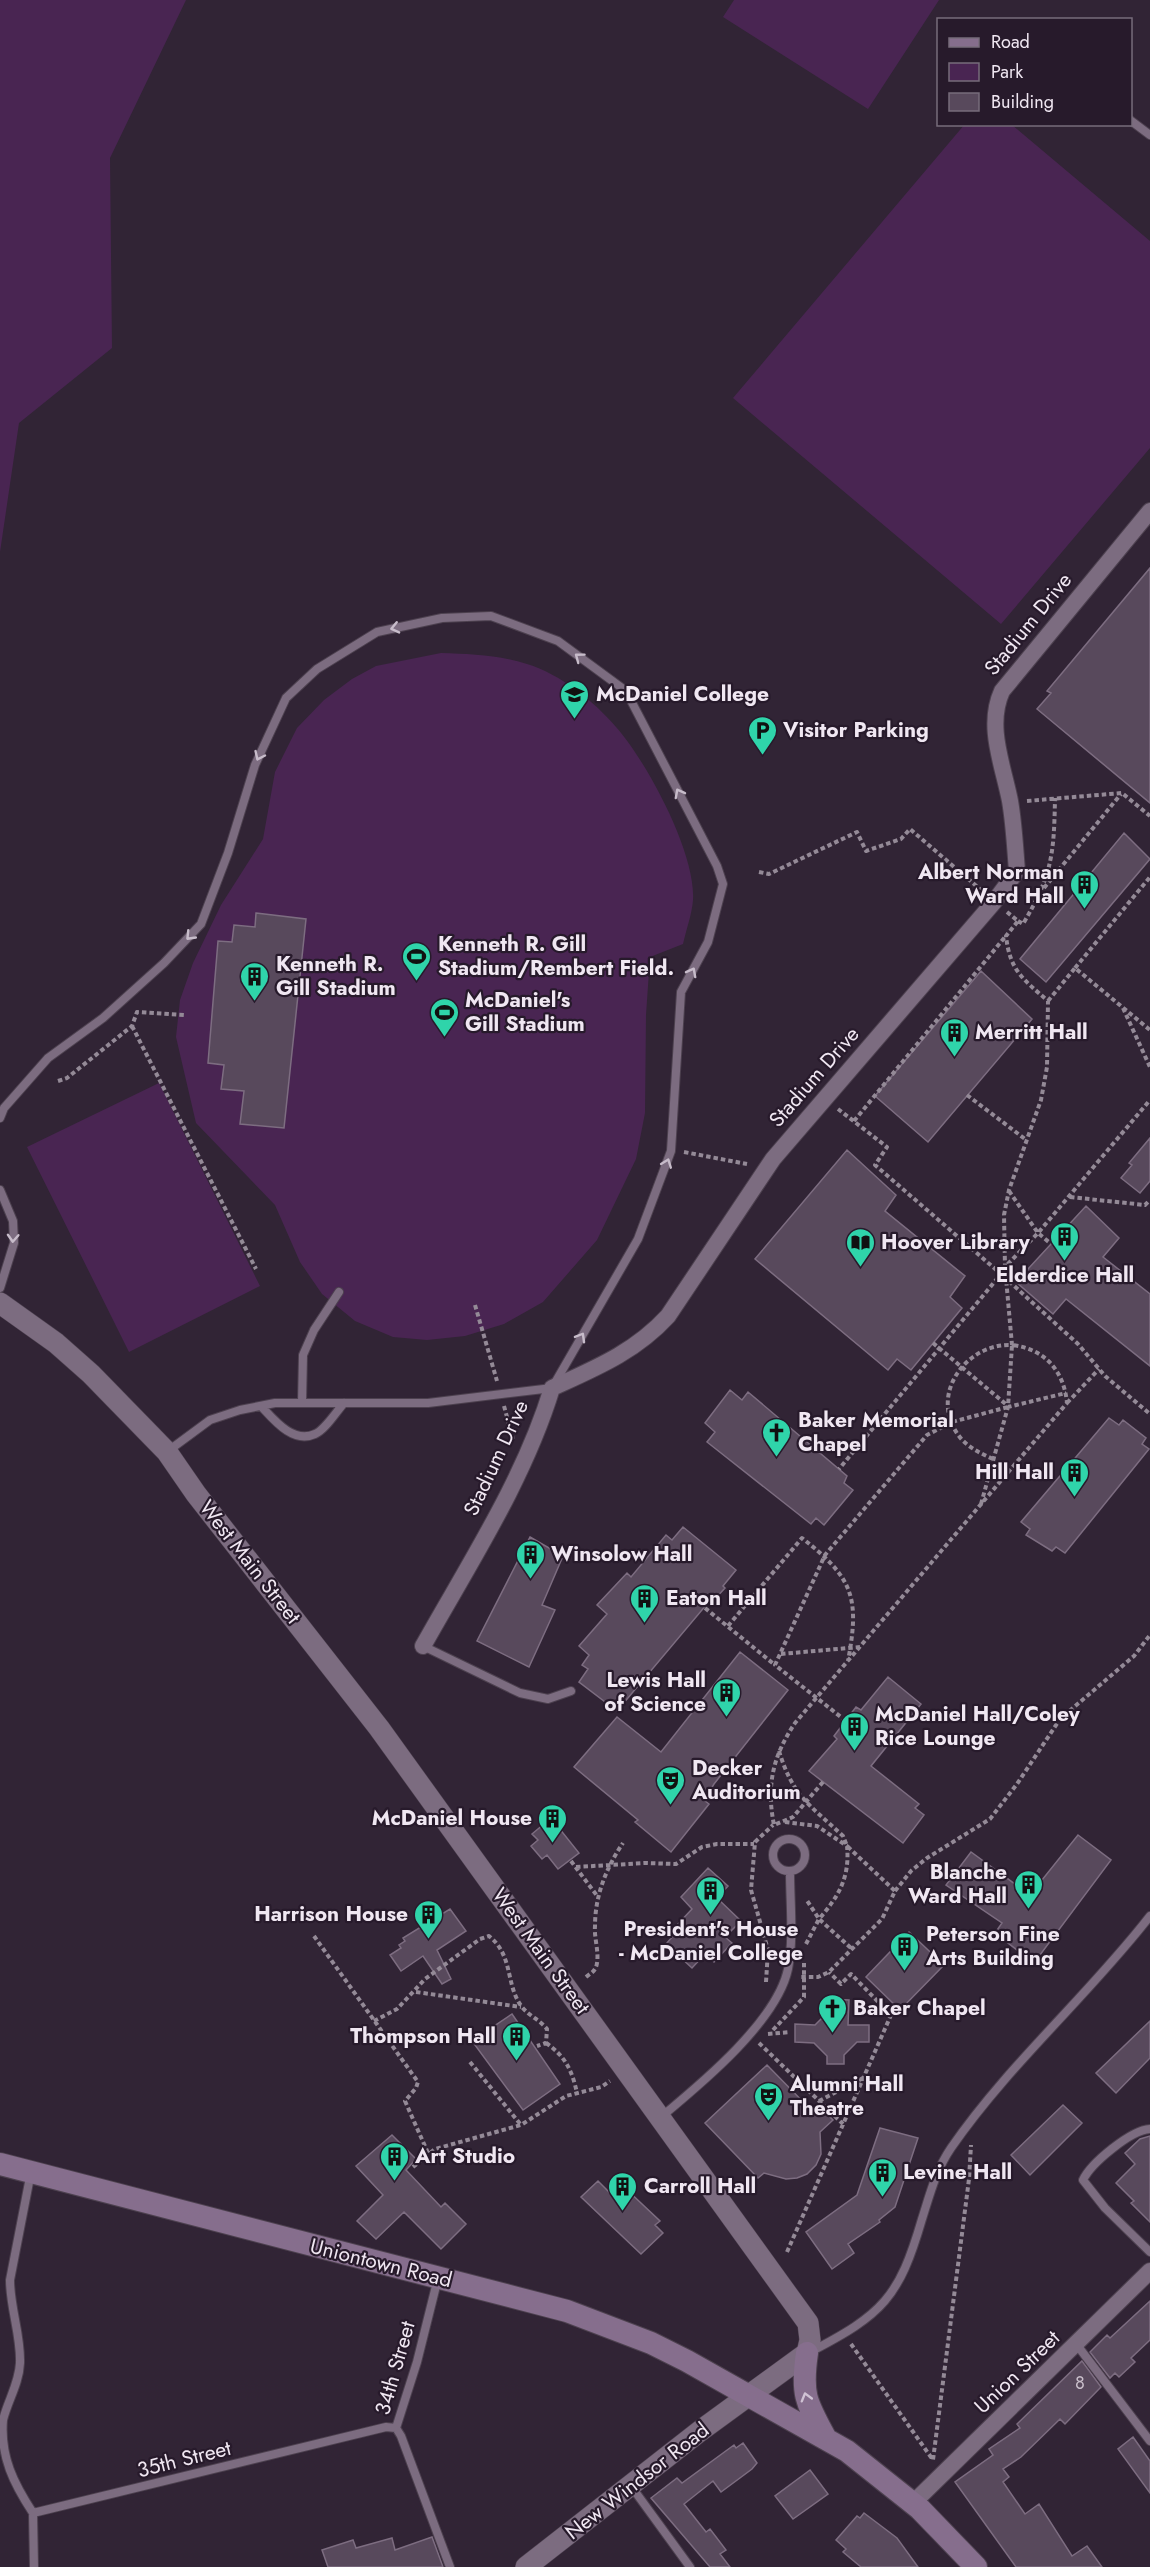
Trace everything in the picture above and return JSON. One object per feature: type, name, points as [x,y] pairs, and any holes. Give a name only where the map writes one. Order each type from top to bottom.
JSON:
[{"type":"main road","name":"Uniontown Road","points":[[0,2164],[602,2323],[687,2361],[748,2397]]},
{"type":"main road","points":[[807,2353],[804,2376],[806,2400],[825,2437]]},
{"type":"main road","points":[[748,2397],[825,2437],[881,2476],[913,2503],[976,2567]]},
{"type":"street","name":"Stadium Drive","points":[[423,1646],[519,1471],[538,1432],[552,1388],[606,1363],[648,1337],[668,1316],[773,1159],[994,902],[1017,871],[1010,802],[994,721],[996,705],[1002,692],[1150,511]]},
{"type":"street","name":"West Main Street","points":[[0,1303],[56,1343],[91,1374],[167,1452],[196,1494],[379,1728],[802,2314],[810,2331],[807,2353]]},
{"type":"street","name":"Union Street","points":[[913,2503],[1077,2345],[1150,2271]]},
{"type":"street","points":[[748,2397],[807,2353]]},
{"type":"street","name":"New Windsor Road","points":[[526,2567],[630,2485],[748,2397]]},
{"type":"lane","points":[[1142,129],[1150,120]]},
{"type":"lane","points":[[1132,121],[1150,135]]},
{"type":"lane","points":[[0,1118],[4,1108],[48,1058],[103,1018],[164,963],[201,924],[228,853],[255,765],[286,698],[316,669],[377,632],[442,618],[491,616],[558,640],[626,692],[717,866],[723,884],[708,942],[681,992],[671,1151],[638,1239],[552,1388],[428,1403],[302,1403],[261,1406],[210,1420],[167,1452]]},
{"type":"lane","points":[[0,1190],[14,1221],[14,1243],[0,1288]]},
{"type":"lane","points":[[302,1403],[303,1355],[314,1330],[339,1292]]},
{"type":"lane","points":[[261,1406],[281,1426],[299,1437],[316,1434],[344,1403]]},
{"type":"lane","points":[[423,1646],[520,1693],[548,1700],[571,1691]]},
{"type":"lane","points":[[661,2117],[759,2026],[777,2001],[783,1988],[790,1956],[790,1872]]},
{"type":"lane","points":[[807,2353],[866,2319],[891,2294],[901,2280],[914,2246],[937,2172],[969,2125],[992,2094],[1077,2002],[1150,1916]]},
{"type":"lane","points":[[1150,2129],[1141,2129],[1119,2143],[1083,2180],[1084,2186],[1150,2252]]},
{"type":"lane","points":[[31,2171],[10,2280],[10,2296],[20,2360],[19,2378],[3,2420],[1,2453],[8,2474],[33,2513],[34,2567]]},
{"type":"lane","name":"34th Street","points":[[438,2278],[417,2362],[396,2428],[450,2567]]},
{"type":"lane","points":[[1077,2345],[1150,2441]]},
{"type":"lane","name":"35th Street","points":[[33,2513],[386,2427],[396,2428]]},
{"type":"lane","points":[[630,2485],[690,2567]]},
{"type":"path","points":[[1010,802],[1122,793],[1150,816]]},
{"type":"path","points":[[759,872],[769,874],[857,832],[866,851],[901,839],[910,829],[994,902],[1023,924],[1042,891],[1122,793]]},
{"type":"path","points":[[1042,891],[1052,855],[1055,798]]},
{"type":"path","points":[[980,1506],[1008,1407],[1012,1345],[1005,1267],[1004,1215],[1009,1190],[1025,1140],[1041,1100],[1047,1067],[1048,1001],[1150,877]]},
{"type":"path","points":[[854,1121],[1018,921]]},
{"type":"path","points":[[1006,936],[1008,959],[1017,973],[1048,1001]]},
{"type":"path","points":[[1075,968],[1150,1030]]},
{"type":"path","points":[[1123,1008],[1150,1068]]},
{"type":"path","points":[[58,1081],[68,1078],[132,1026],[137,1012],[184,1015]]},
{"type":"path","points":[[132,1026],[256,1269]]},
{"type":"path","points":[[967,1095],[1025,1140]]},
{"type":"path","points":[[825,1099],[887,1147],[875,1165],[1001,1274],[1078,1344],[1099,1369],[1150,1414]]},
{"type":"path","points":[[839,1469],[1005,1267],[1038,1233],[1150,1100]]},
{"type":"path","points":[[679,1151],[750,1165]]},
{"type":"path","points":[[1009,1190],[1038,1233],[1050,1243]]},
{"type":"path","points":[[1069,1197],[1145,1205],[1150,1200]]},
{"type":"path","points":[[933,1342],[1008,1407]]},
{"type":"path","points":[[993,1459],[977,1452],[957,1434],[952,1422],[949,1399],[961,1366],[980,1351],[1002,1345],[1035,1350],[1050,1361],[1057,1370],[1066,1393],[1067,1403]]},
{"type":"path","points":[[774,1825],[769,1794],[778,1750],[795,1723],[1067,1403],[1099,1369]]},
{"type":"path","points":[[775,1665],[825,1556],[927,1435],[952,1422],[1066,1393]]},
{"type":"path","points":[[728,1626],[802,1538],[843,1574],[849,1587],[853,1612],[848,1662]]},
{"type":"path","points":[[705,1608],[846,1721]]},
{"type":"path","points":[[796,1977],[818,1977],[829,1972],[882,1919],[895,1891],[911,1871],[927,1858],[990,1819],[1017,1784],[1060,1719],[1134,1656],[1150,1635]]},
{"type":"path","points":[[780,1654],[861,1647]]},
{"type":"path","points":[[778,1750],[790,1783],[806,1803],[843,1836],[847,1846],[846,1880],[836,1898],[819,1919]]},
{"type":"path","points":[[784,1822],[806,1803],[823,1782]]},
{"type":"path","points":[[762,1991],[769,1971],[769,1957],[751,1890],[754,1844],[774,1825],[784,1822],[817,1826],[847,1846],[895,1891]]},
{"type":"path","points":[[585,1977],[595,1970],[597,1963],[594,1928],[598,1898],[610,1865],[623,1843]]},
{"type":"path","points":[[576,1867],[676,1864],[702,1847],[717,1844],[754,1844]]},
{"type":"path","points":[[571,1861],[598,1898]]},
{"type":"path","points":[[803,1891],[819,1919],[852,1949]]},
{"type":"path","points":[[314,1936],[418,2082],[405,2101],[428,2153]]},
{"type":"path","points":[[374,2022],[397,2008],[415,1992],[425,1979],[480,1939],[489,1936],[501,1946],[507,1971],[522,2007],[547,2029],[546,2043]]},
{"type":"path","points":[[787,2252],[891,2015],[851,1974],[841,1984],[829,1972]]},
{"type":"path","points":[[415,1992],[522,2007]]},
{"type":"path","points":[[768,2034],[790,2032]]},
{"type":"path","points":[[537,2046],[546,2043]]},
{"type":"path","points":[[546,2043],[559,2052],[568,2063],[577,2093]]},
{"type":"path","points":[[759,2043],[843,2124]]},
{"type":"path","points":[[470,2062],[521,2125]]},
{"type":"path","points":[[413,2167],[428,2153],[521,2125],[566,2096],[601,2087],[618,2076]]},
{"type":"path","points":[[819,2102],[863,2078]]},
{"type":"path","points":[[850,2343],[933,2460],[969,2179],[971,2138],[969,2125]]},
{"type":"green space","points":[[0,0],[186,0],[110,158],[112,348],[19,423],[0,552]]},
{"type":"green space","points":[[734,0],[939,0],[868,109],[723,17]]},
{"type":"green space","points":[[963,126],[1013,126],[1150,241],[1150,448],[1001,624],[733,398]]},
{"type":"green space","name":"Kenneth R. Gill Stadium/Rembert Field.","points":[[441,653],[495,657],[527,664],[564,681],[597,708],[616,727],[642,762],[667,809],[687,858],[693,900],[683,944],[650,957],[646,1015],[645,1113],[636,1159],[597,1240],[543,1302],[504,1324],[465,1336],[427,1340],[393,1337],[355,1321],[322,1294],[300,1262],[275,1205],[196,1123],[176,1037],[180,1000],[193,963],[221,905],[263,839],[275,772],[297,728],[324,700],[352,679],[376,666]]},
{"type":"green space","points":[[159,1083],[260,1286],[129,1352],[27,1147]]},
{"type":"building","points":[[1150,568],[1150,803],[1037,709],[1051,693],[1047,691]]},
{"type":"building","name":"Albert Norman Ward Hall","points":[[1124,833],[1150,859],[1046,982],[1020,959]]},
{"type":"building","name":"Kenneth R. Gill Stadium","points":[[256,913],[306,919],[284,1128],[240,1124],[244,1091],[221,1089],[224,1065],[208,1063],[218,941],[232,942],[234,925],[255,927]]},
{"type":"building","name":"Merritt Hall","points":[[981,971],[1032,1019],[928,1142],[875,1096]]},
{"type":"building","points":[[1150,1138],[1150,1181],[1140,1193],[1121,1178],[1132,1165],[1129,1163]]},
{"type":"building","name":"Hoover Library","points":[[847,1150],[896,1195],[885,1211],[965,1276],[950,1297],[962,1308],[911,1370],[897,1359],[888,1370],[755,1259]]},
{"type":"building","points":[[1086,1206],[1119,1238],[1103,1257],[1150,1294],[1150,1366],[1066,1299],[1053,1314],[1016,1282]]},
{"type":"building","name":"Baker Memorial Chapel","points":[[730,1390],[742,1400],[748,1392],[847,1476],[844,1483],[853,1490],[824,1525],[816,1518],[811,1524],[707,1442],[715,1432],[705,1423]]},
{"type":"building","name":"Hill Hall","points":[[1109,1418],[1119,1425],[1123,1420],[1146,1438],[1142,1444],[1149,1449],[1065,1553],[1056,1547],[1052,1551],[1026,1535],[1030,1529],[1021,1522]]},
{"type":"building","name":"Eaton Hall","points":[[683,1527],[736,1570],[723,1586],[725,1588],[714,1600],[712,1598],[617,1711],[579,1682],[588,1669],[582,1665],[589,1655],[579,1646],[607,1614],[597,1605],[627,1573],[631,1577],[666,1535],[672,1540]]},
{"type":"building","name":"Winsolow Hall","points":[[530,1537],[563,1556],[542,1605],[555,1610],[529,1667],[477,1641]]},
{"type":"building","points":[[740,1652],[788,1690],[714,1784],[704,1800],[709,1804],[671,1852],[635,1822],[638,1820],[574,1767],[617,1717],[661,1752]]},
{"type":"building","name":"McDaniel Hall/Coley Rice Lounge","points":[[888,1677],[921,1704],[871,1766],[919,1804],[915,1808],[924,1815],[903,1843],[809,1771],[837,1739],[834,1736],[856,1707],[861,1710]]},
{"type":"building","name":"McDaniel House","points":[[551,1818],[579,1853],[558,1869],[547,1855],[542,1859],[531,1846],[538,1840],[532,1834]]},
{"type":"building","name":"Blanche Ward Hall","points":[[1078,1835],[1111,1860],[1034,1963],[995,1933],[1002,1923],[946,1885],[971,1852],[1030,1895]]},
{"type":"building","name":"President's House - McDaniel College","points":[[708,1868],[728,1886],[717,1898],[741,1921],[725,1937],[732,1943],[714,1962],[705,1954],[692,1968],[666,1944],[681,1927],[678,1924],[692,1909],[681,1897]]},
{"type":"building","name":"Harrison House","points":[[450,1909],[466,1931],[437,1950],[451,1979],[442,1984],[423,1956],[401,1971],[390,1955],[401,1948],[399,1945],[405,1941],[403,1938]]},
{"type":"building","name":"Peterson Fine Arts Building","points":[[909,1932],[944,1965],[900,2010],[866,1977]]},
{"type":"building","name":"Baker Chapel","points":[[828,1999],[849,2000],[848,2025],[869,2025],[869,2042],[857,2042],[844,2055],[844,2064],[827,2064],[827,2056],[814,2043],[795,2042],[795,2024],[815,2025],[828,2012]]},
{"type":"building","name":"Thompson Hall","points":[[512,2014],[560,2084],[523,2110],[472,2041]]},
{"type":"building","points":[[1150,2021],[1150,2058],[1116,2093],[1096,2073]]},
{"type":"building","name":"Alumni Hall Theatre","points":[[767,2065],[815,2114],[821,2108],[833,2120],[820,2132],[821,2154],[816,2165],[807,2174],[797,2178],[786,2179],[764,2173],[758,2178],[705,2123]]},
{"type":"building","points":[[1063,2105],[1082,2123],[1030,2175],[1011,2155]]},
{"type":"building","name":"Levine Hall","points":[[880,2128],[918,2138],[895,2207],[879,2220],[880,2222],[848,2244],[854,2253],[832,2269],[806,2232],[857,2195]]},
{"type":"building","name":"Art Studio","points":[[392,2135],[416,2159],[406,2170],[441,2207],[445,2203],[466,2224],[441,2249],[404,2212],[376,2239],[357,2221],[383,2195],[356,2166]]},
{"type":"building","points":[[1150,2136],[1150,2222],[1131,2203],[1134,2201],[1116,2183],[1135,2164],[1125,2153],[1140,2139]]},
{"type":"building","name":"Carroll Hall","points":[[598,2181],[614,2197],[625,2188],[660,2221],[655,2225],[663,2233],[641,2254],[581,2197]]},
{"type":"building","points":[[1150,2301],[1150,2340],[1131,2358],[1135,2362],[1119,2377],[1115,2373],[1110,2378],[1090,2352],[1107,2335],[1110,2338]]},
{"type":"building","points":[[1082,2361],[1101,2387],[1065,2424],[1060,2419],[1021,2457],[1003,2469],[1009,2477],[1003,2482],[1025,2514],[1039,2504],[1072,2556],[1087,2546],[1102,2567],[1016,2567],[955,2482],[993,2455],[989,2449],[1020,2428],[1017,2424]]},
{"type":"building","points":[[1133,2437],[1150,2461],[1150,2493],[1118,2449]]},
{"type":"building","points":[[743,2443],[757,2463],[752,2469],[721,2492],[713,2481],[684,2504],[706,2532],[710,2529],[726,2550],[720,2554],[730,2567],[710,2567],[651,2498],[677,2478],[682,2483],[734,2445],[736,2448]]},
{"type":"building","points":[[810,2470],[828,2494],[793,2519],[775,2496]]},
{"type":"building","points":[[864,2513],[897,2538],[918,2567],[861,2567],[843,2552],[846,2549],[836,2540],[857,2516],[860,2518]]},
{"type":"building","points":[[432,2537],[443,2567],[328,2567],[322,2550],[353,2540],[356,2548],[392,2538],[395,2550]]},
{"type":"place","name":"McDaniel College","points":[[575,720]]},
{"type":"place","name":"Visitor Parking","points":[[762,756]]},
{"type":"place","name":"Albert Norman Ward Hall","points":[[1085,910]]},
{"type":"place","name":"Kenneth R. Gill Stadium/Rembert Field.","points":[[417,982]]},
{"type":"place","name":"Kenneth R. Gill Stadium","points":[[255,1002]]},
{"type":"place","name":"McDaniel's Gill Stadium","points":[[444,1038]]},
{"type":"place","name":"Merritt Hall","points":[[954,1058]]},
{"type":"place","name":"Elderdice Hall","points":[[1065,1262]]},
{"type":"place","name":"Hoover Library","points":[[860,1268]]},
{"type":"place","name":"Baker Memorial Chapel","points":[[777,1458]]},
{"type":"place","name":"Hill Hall","points":[[1075,1498]]},
{"type":"place","name":"Winsolow Hall","points":[[530,1580]]},
{"type":"place","name":"Eaton Hall","points":[[645,1624]]},
{"type":"place","name":"Lewis Hall of Science","points":[[727,1718]]},
{"type":"place","name":"McDaniel Hall/Coley Rice Lounge","points":[[854,1752]]},
{"type":"place","name":"Decker Auditorium","points":[[671,1806]]},
{"type":"place","name":"McDaniel House","points":[[553,1844]]},
{"type":"place","name":"Blanche Ward Hall","points":[[1028,1910]]},
{"type":"place","name":"President's House - McDaniel College","points":[[711,1916]]},
{"type":"place","name":"Harrison House","points":[[429,1940]]},
{"type":"place","name":"Peterson Fine Arts Building","points":[[905,1972]]},
{"type":"place","name":"Baker Chapel","points":[[832,2034]]},
{"type":"place","name":"Thompson Hall","points":[[517,2062]]},
{"type":"place","name":"Alumni Hall Theatre","points":[[769,2122]]},
{"type":"place","name":"Art Studio","points":[[394,2182]]},
{"type":"place","name":"Levine Hall","points":[[882,2198]]},
{"type":"place","name":"Carroll Hall","points":[[623,2212]]}]
